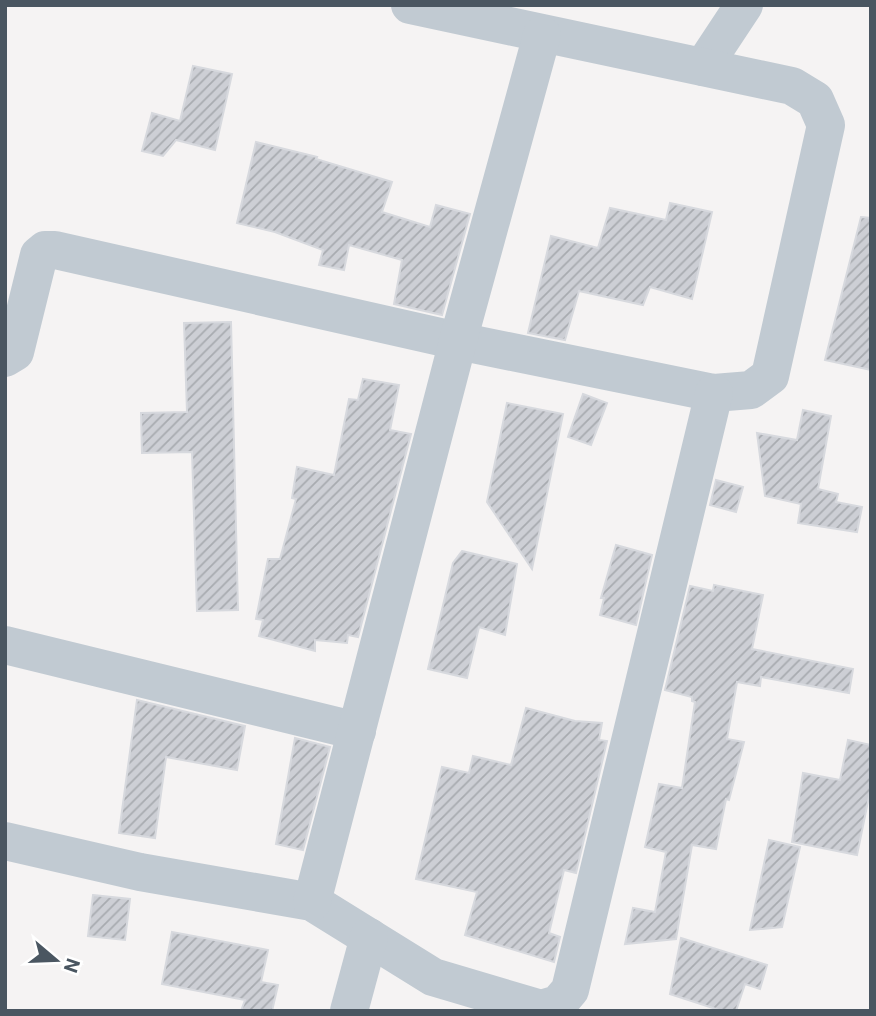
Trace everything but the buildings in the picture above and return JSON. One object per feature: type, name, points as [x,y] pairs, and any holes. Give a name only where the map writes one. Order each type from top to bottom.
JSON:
[{"type":"street","points":[[5,358],[15,352],[40,255],[45,250],[458,341],[714,393],[751,390],[770,376],[826,125],[815,100],[792,86],[410,5]]},
{"type":"street","points":[[703,68],[744,5]]},
{"type":"street","points":[[312,902],[458,341],[542,35]]},
{"type":"street","points":[[5,841],[140,872],[312,902],[433,977],[541,1009],[558,1004],[570,990],[714,393]]},
{"type":"street","points":[[5,645],[356,731]]},
{"type":"street","points":[[349,1011],[369,937]]}]
